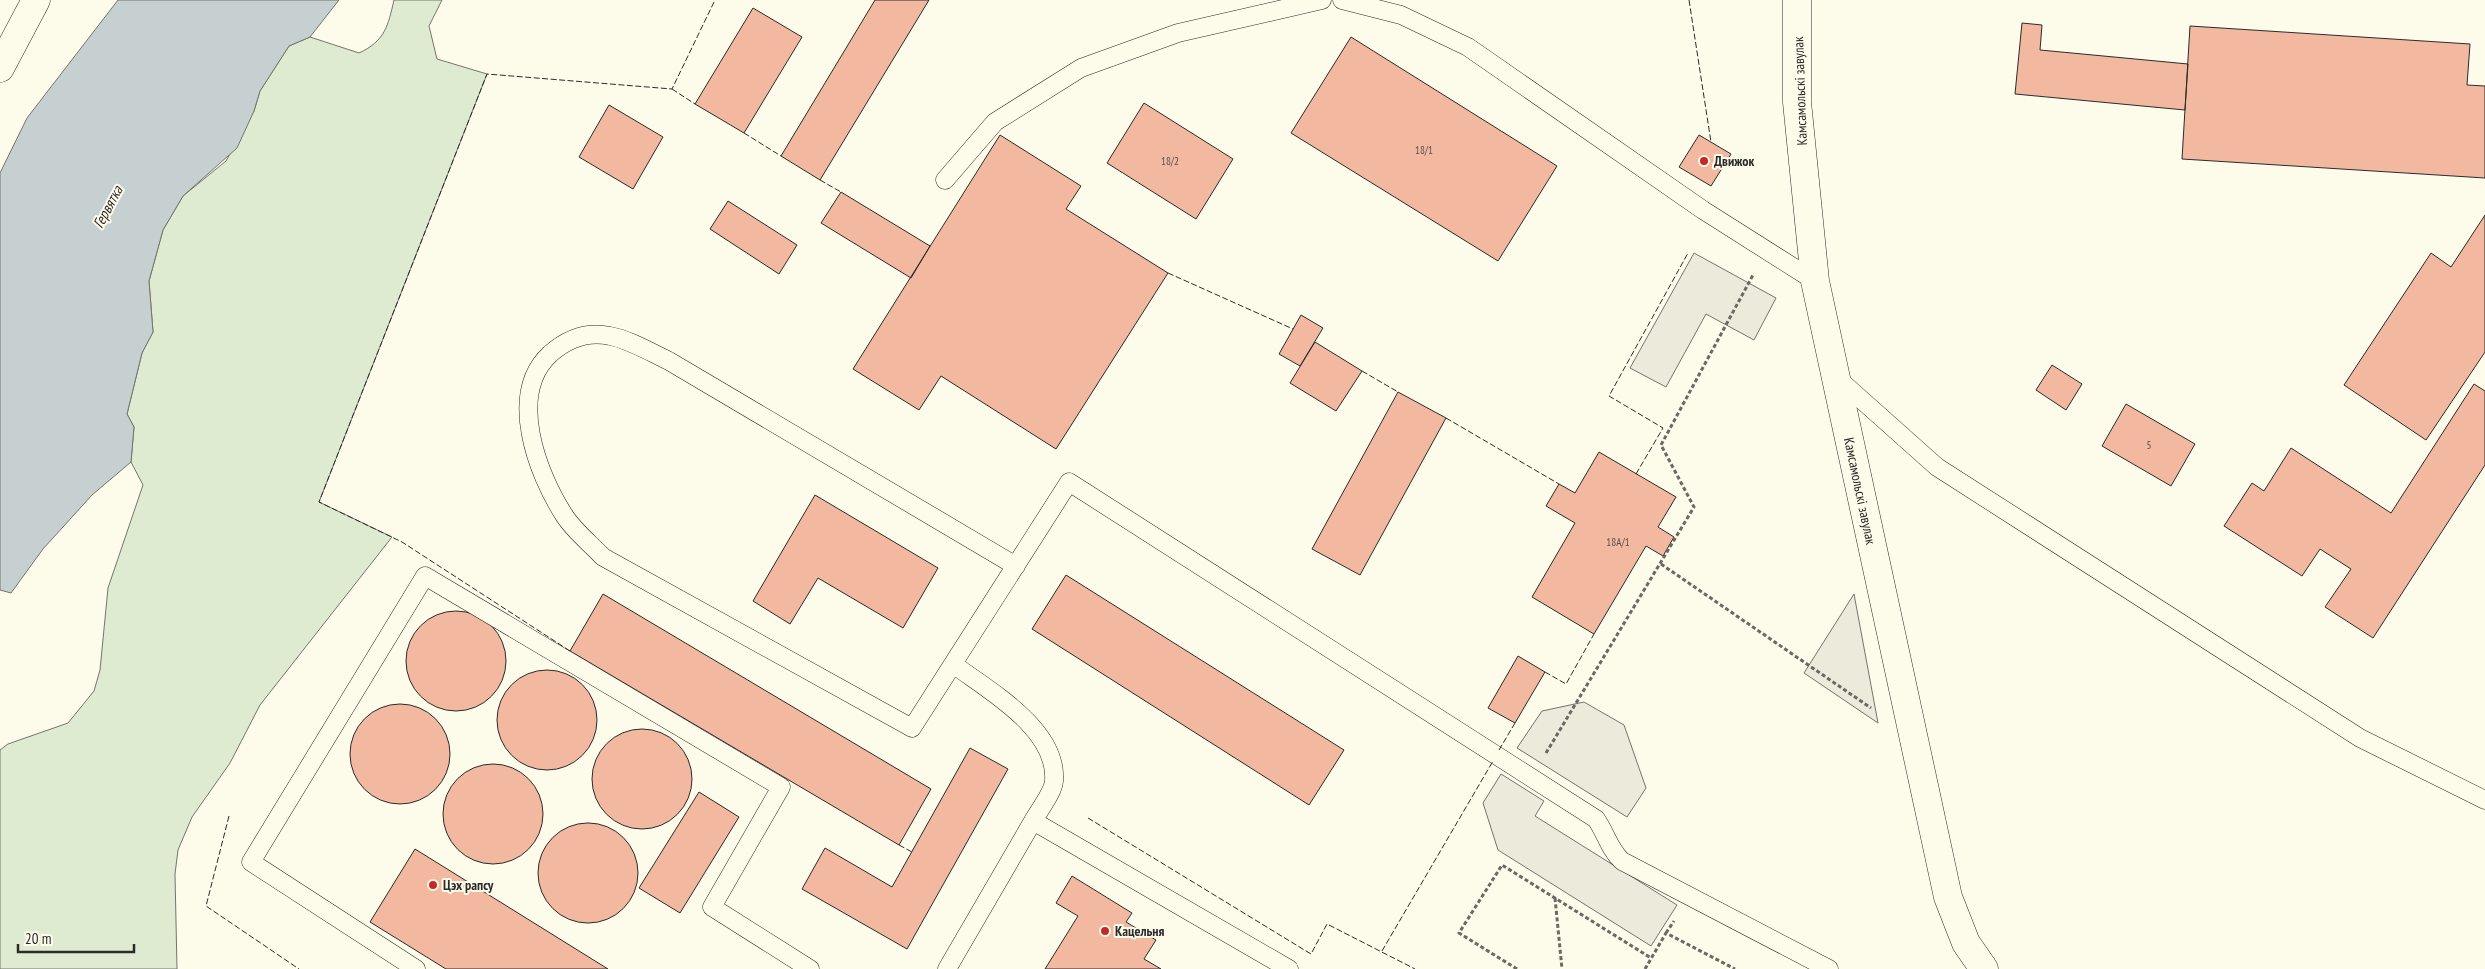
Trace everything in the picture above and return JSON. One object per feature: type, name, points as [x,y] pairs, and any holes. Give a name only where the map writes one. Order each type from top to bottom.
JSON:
[{"type":"street","points":[[0,68],[36,0]]},
{"type":"street","name":"Камсамольскі завулак","points":[[1797,0],[1797,102],[1815,281],[1948,897],[1967,956],[1984,969]]},
{"type":"lane","points":[[944,180],[995,122],[1080,68],[1178,32],[1322,0]]},
{"type":"lane","points":[[1342,0],[1401,15],[1468,47],[1702,210],[1815,281]]},
{"type":"lane","points":[[1016,566],[661,357],[610,336],[584,335],[562,343],[542,362],[530,390],[529,424],[542,474],[565,517],[603,557],[912,728],[1016,566],[1069,482],[1596,819],[1603,828],[1613,852],[1622,861],[1829,969]]},
{"type":"lane","points":[[1835,376],[1937,467],[2360,738],[2485,800]]},
{"type":"lane","points":[[416,969],[251,862],[425,576],[781,787],[712,907],[810,969]]},
{"type":"lane","points":[[947,969],[1054,783],[1054,762],[1042,740],[1023,715],[953,664]]},
{"type":"lane","points":[[1033,822],[1290,969]]},
{"type":"path","points":[[1531,777],[1694,508],[1661,445],[1766,251]]},
{"type":"path","points":[[1661,564],[1913,737]]},
{"type":"path","points":[[1518,969],[1459,933],[1502,865],[1651,958]]},
{"type":"path","points":[[1554,898],[1562,969]]},
{"type":"path","points":[[1645,969],[1666,933],[1735,969]]},
{"type":"green space","points":[[394,0],[442,0],[429,26],[437,59],[487,74],[319,502],[392,537],[260,705],[230,763],[192,817],[178,850],[175,874],[177,969],[0,969],[0,750],[8,744],[68,723],[94,691],[100,670],[108,588],[143,485],[131,462],[134,427],[127,414],[142,353],[153,332],[149,281],[163,230],[183,196],[226,161],[254,111],[260,91],[289,46],[310,37],[359,53],[375,43],[384,32],[390,18]]},
{"type":"shaded area","points":[[1694,253],[1776,298],[1754,340],[1706,314],[1666,387],[1630,368]]},
{"type":"shaded area","points":[[1854,594],[1878,723],[1804,673]]},
{"type":"shaded area","points":[[1584,702],[1624,725],[1646,788],[1627,817],[1517,748],[1542,711]]},
{"type":"shaded area","points":[[1501,774],[1544,801],[1535,816],[1677,905],[1651,946],[1498,850],[1483,803]]},
{"type":"water","name":"Гервятка","points":[[118,0],[339,0],[310,37],[289,46],[260,91],[254,111],[237,148],[183,196],[163,230],[149,281],[153,332],[142,353],[127,414],[134,427],[131,462],[92,495],[43,549],[11,593],[0,590],[0,173],[27,118]]},
{"type":"building","points":[[875,0],[929,0],[820,180],[781,156]]},
{"type":"building","points":[[753,8],[802,37],[744,133],[695,104]]},
{"type":"building","points":[[2022,23],[2042,25],[2040,50],[2188,64],[2185,110],[2015,94]]},
{"type":"building","points":[[2190,26],[2470,44],[2467,85],[2485,86],[2485,178],[2182,159]]},
{"type":"building","points":[[1351,37],[1557,166],[1498,261],[1291,133]]},
{"type":"building","points":[[1144,103],[1233,159],[1196,219],[1107,163]]},
{"type":"building","points":[[609,105],[663,137],[633,189],[579,157]]},
{"type":"building","points":[[1000,135],[1081,186],[1066,209],[1168,273],[1056,449],[941,376],[919,410],[853,369]]},
{"type":"building","points":[[1699,135],[1731,154],[1711,186],[1679,167]]},
{"type":"building","points":[[841,192],[930,246],[911,278],[821,223]]},
{"type":"building","points":[[728,201],[797,245],[779,274],[710,229]]},
{"type":"building","points":[[2485,215],[2485,352],[2426,440],[2344,385],[2431,253],[2451,267]]},
{"type":"building","points":[[1301,315],[1323,328],[1300,366],[1279,354]]},
{"type":"building","points":[[1315,342],[1362,371],[1336,411],[1290,383]]},
{"type":"building","points":[[2052,365],[2082,384],[2066,410],[2036,390]]},
{"type":"building","points":[[2474,384],[2485,391],[2485,465],[2373,638],[2325,607],[2351,569],[2320,549],[2302,576],[2224,526],[2252,483],[2264,491],[2291,448],[2391,513]]},
{"type":"building","points":[[1398,392],[1446,418],[1360,575],[1312,549]]},
{"type":"building","points":[[2126,404],[2195,444],[2171,486],[2102,446]]},
{"type":"building","points":[[1599,452],[1676,497],[1658,527],[1674,537],[1663,556],[1646,546],[1594,634],[1532,597],[1575,523],[1546,506],[1559,484],[1575,493]]},
{"type":"building","points":[[815,495],[938,568],[903,628],[818,578],[790,624],[753,601]]},
{"type":"building","points":[[1066,575],[1344,750],[1309,805],[1032,629]]},
{"type":"building","points":[[603,594],[931,789],[899,845],[570,651]]},
{"type":"building","points":[[456,611],[466,612],[484,619],[498,633],[505,651],[505,671],[498,689],[484,703],[466,710],[456,711],[446,710],[428,703],[414,689],[407,671],[406,661],[407,651],[414,633],[428,619],[446,612]]},
{"type":"building","points":[[1518,656],[1545,672],[1515,723],[1488,708]]},
{"type":"building","points":[[547,670],[557,671],[575,678],[589,692],[596,710],[596,730],[589,748],[575,762],[557,769],[547,770],[537,769],[519,762],[505,748],[498,730],[497,720],[498,710],[505,692],[519,678],[537,671]]},
{"type":"building","points":[[400,704],[410,705],[428,712],[442,726],[449,744],[449,764],[442,782],[428,796],[410,803],[400,804],[390,803],[372,796],[358,782],[351,764],[350,754],[351,744],[358,726],[372,712],[390,705]]},
{"type":"building","points":[[642,729],[652,730],[670,737],[684,751],[691,769],[691,789],[684,807],[670,821],[652,828],[642,829],[632,828],[614,821],[600,807],[593,789],[592,779],[593,769],[600,751],[614,737],[632,730]]},
{"type":"building","points":[[970,748],[1008,769],[907,949],[802,889],[825,848],[892,887]]},
{"type":"building","points":[[493,764],[503,765],[521,772],[535,786],[542,804],[542,824],[535,842],[521,856],[503,863],[493,864],[483,863],[465,856],[451,842],[444,824],[443,814],[444,804],[451,786],[465,772],[483,765]]},
{"type":"building","points":[[699,792],[739,817],[680,913],[639,888]]},
{"type":"building","points":[[588,823],[598,824],[616,831],[630,845],[637,863],[637,883],[630,901],[616,915],[598,922],[588,923],[578,922],[560,915],[546,901],[539,883],[538,873],[539,863],[546,845],[560,831],[578,824]]},
{"type":"building","name":"Цэх рапсу","points":[[415,849],[608,969],[446,969],[370,922]]},
{"type":"building","name":"Кацельня","points":[[1072,876],[1132,913],[1126,922],[1156,940],[1144,959],[1161,969],[1045,969],[1078,916],[1056,903]]},
{"type":"fence","points":[[570,651],[402,542],[319,502],[487,74],[672,89],[715,0]]},
{"type":"fence","points":[[1689,0],[1711,142]]},
{"type":"fence","points":[[672,89],[695,104]]},
{"type":"fence","points":[[744,133],[781,156]]},
{"type":"fence","points":[[820,180],[841,192]]},
{"type":"fence","points":[[1636,474],[1663,428],[1609,396],[1688,253]]},
{"type":"fence","points":[[1168,273],[1293,329]]},
{"type":"fence","points":[[1362,371],[1398,392]]},
{"type":"fence","points":[[1446,418],[1559,484]]},
{"type":"fence","points":[[1545,672],[1566,684],[1594,634]]},
{"type":"fence","points":[[1499,750],[1515,723]]},
{"type":"fence","points":[[1382,951],[1493,761]]},
{"type":"fence","points":[[229,816],[206,906],[299,969]]},
{"type":"fence","points":[[1088,818],[1311,954],[1327,924],[1415,969]]},
{"type":"fence","points":[[899,845],[912,852]]},
{"type":"place","name":"Движок","points":[[1704,161]]},
{"type":"place","name":"Цэх рапсу","points":[[433,885]]},
{"type":"place","name":"Кацельня","points":[[1105,931]]}]
